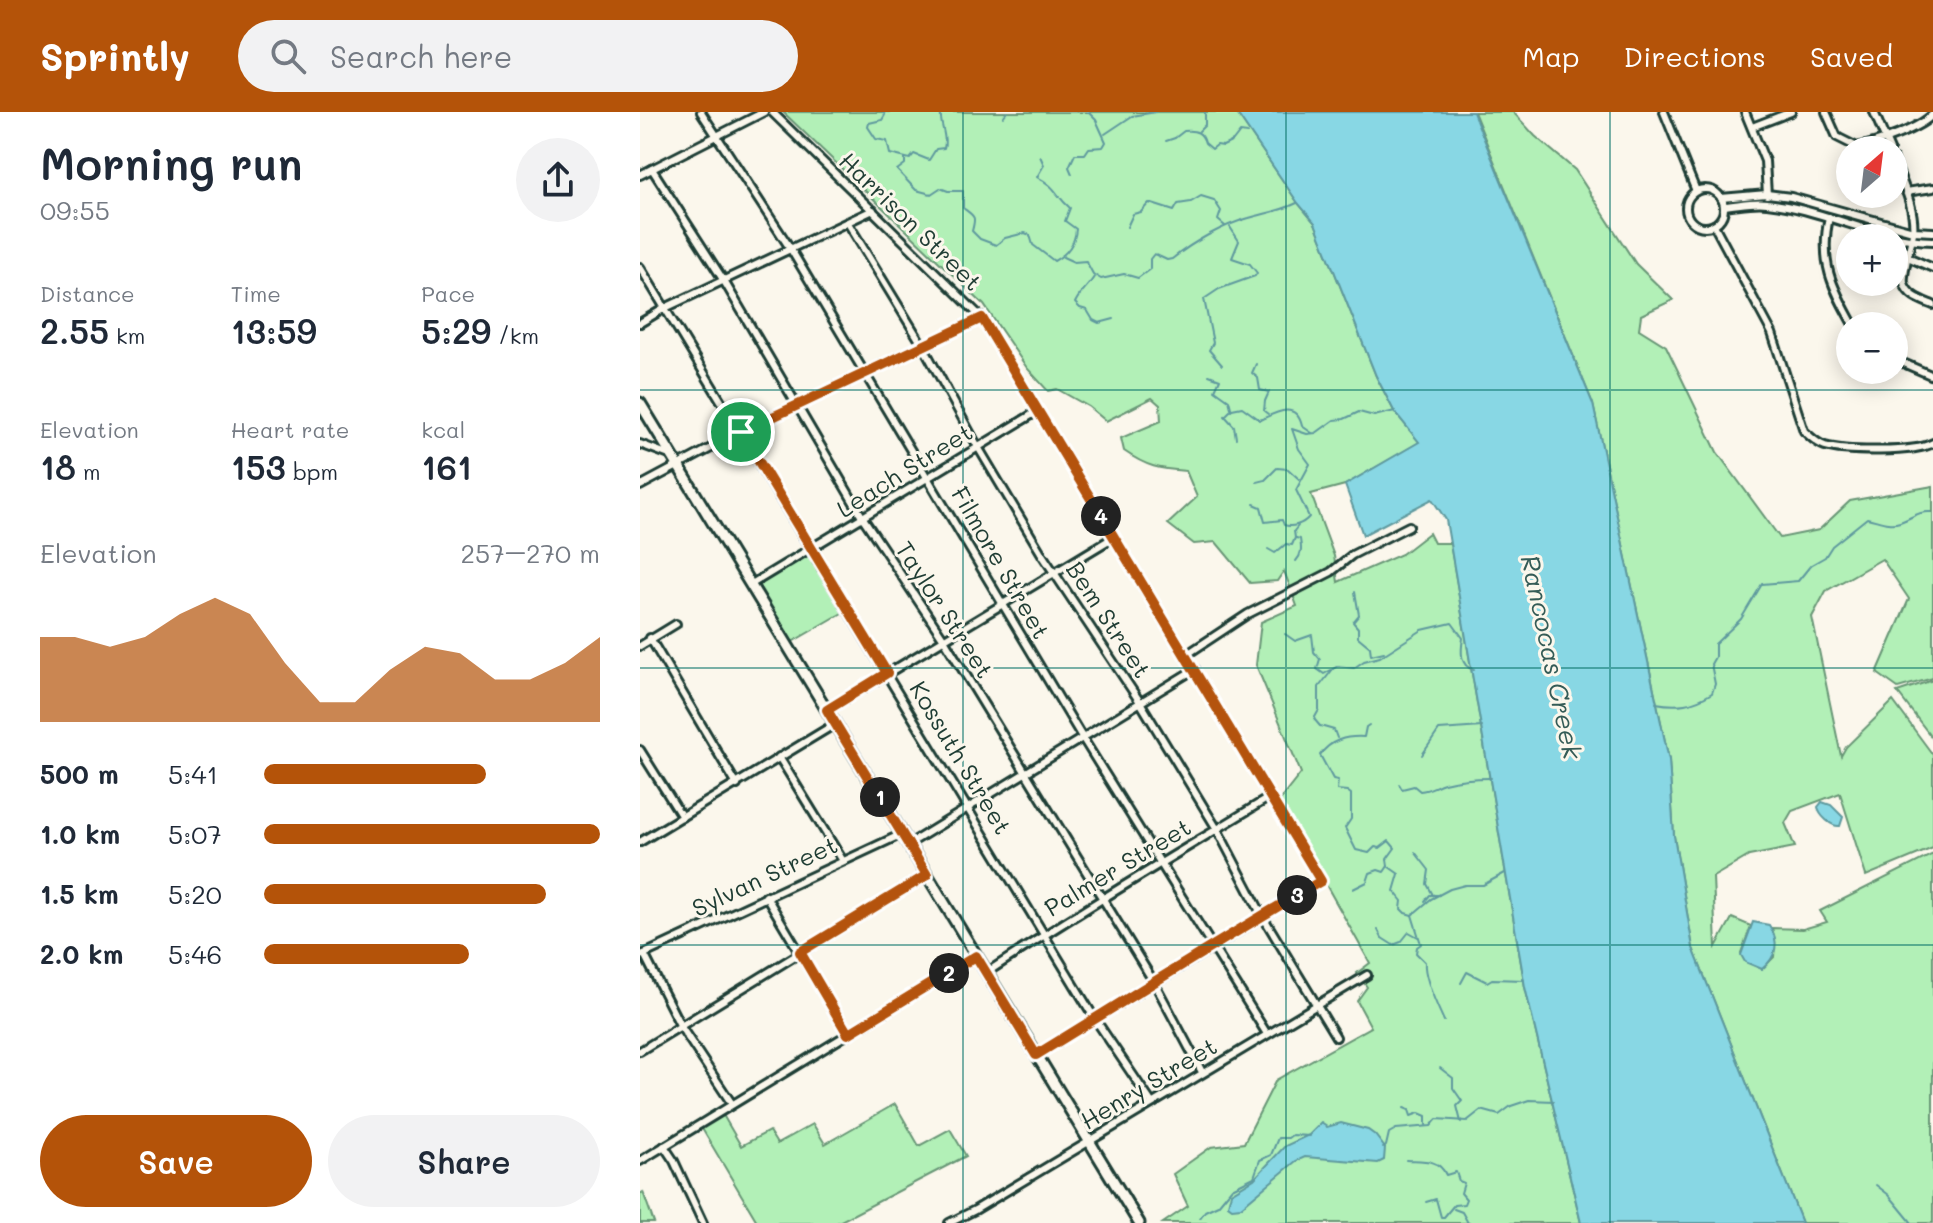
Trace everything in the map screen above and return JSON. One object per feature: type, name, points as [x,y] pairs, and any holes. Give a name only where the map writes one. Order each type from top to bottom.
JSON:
[{"type":"main road","points":[[640,403],[1139,1223]]},
{"type":"street","name":"Filmore Street","points":[[701,112],[790,248],[1082,737],[1267,1034]]},
{"type":"street","points":[[640,175],[764,112]]},
{"type":"street","name":"Harrison Street","points":[[772,112],[982,318],[1321,881],[1262,915]]},
{"type":"street","points":[[1664,112],[1696,191]]},
{"type":"street","points":[[1745,112],[1765,161],[1767,198]]},
{"type":"street","points":[[1752,127],[1791,112]]},
{"type":"street","points":[[1826,112],[1837,136]]},
{"type":"street","points":[[1874,112],[1885,136]]},
{"type":"street","points":[[1891,136],[1927,121],[1933,114]]},
{"type":"street","name":"Taylor Street","points":[[652,169],[724,281],[863,518],[945,641],[1155,984],[1202,1072]]},
{"type":"street","points":[[1908,192],[1933,188]]},
{"type":"street","points":[[1711,190],[1721,198],[1724,206],[1722,216],[1714,225],[1698,226],[1687,216],[1687,201],[1696,191],[1711,190]]},
{"type":"street","points":[[1721,198],[1791,197],[1913,231],[1933,232]]},
{"type":"street","points":[[1724,206],[1767,198],[1911,241],[1933,241]]},
{"type":"street","points":[[1908,203],[1913,231],[1910,258],[1903,280],[1915,297],[1933,305]]},
{"type":"street","points":[[1830,209],[1825,260],[1835,291],[1846,312]]},
{"type":"street","points":[[640,323],[665,308],[873,210]]},
{"type":"street","name":"Bem Street","points":[[848,223],[923,346],[978,447],[1217,829],[1262,915],[1336,1037]]},
{"type":"street","points":[[1714,225],[1772,333],[1804,431],[1814,441],[1838,448],[1907,450],[1921,449],[1933,443]]},
{"type":"street","points":[[1910,258],[1933,268]]},
{"type":"street","name":"Kossuth Street","points":[[640,267],[1095,1019],[1151,1102]]},
{"type":"street","points":[[640,486],[674,460],[741,432],[982,318]]},
{"type":"street","points":[[1908,365],[1933,376]]},
{"type":"street","name":"Leach Street","points":[[750,585],[1038,411]]},
{"type":"street","points":[[640,444],[674,460]]},
{"type":"street","points":[[1186,655],[1248,614],[1331,572],[1352,555],[1409,526]]},
{"type":"street","points":[[827,710],[1114,537]]},
{"type":"street","points":[[640,646],[676,624]]},
{"type":"street","points":[[650,638],[737,785]]},
{"type":"street","points":[[909,844],[1195,669]]},
{"type":"street","points":[[640,842],[835,724]]},
{"type":"street","points":[[640,750],[682,817]]},
{"type":"street","points":[[779,757],[843,861]]},
{"type":"street","name":"Palmer Street","points":[[986,973],[1045,933],[1103,901],[1270,797]]},
{"type":"street","name":"Sylvan Street","points":[[642,955],[902,834]]},
{"type":"street","points":[[640,1051],[927,875]]},
{"type":"street","points":[[766,896],[848,1034]]},
{"type":"street","points":[[1036,1055],[1262,915]]},
{"type":"street","points":[[642,955],[681,1027],[732,1104]]},
{"type":"street","points":[[640,1161],[976,956]]},
{"type":"street","name":"Henry Street","points":[[949,1223],[1367,975]]},
{"type":"street","points":[[664,1146],[703,1223]]},
{"type":"green space","points":[[783,112],[1236,112],[1315,223],[1376,376],[1394,411],[1420,442],[1345,485],[1311,494],[1334,556],[1338,582],[1402,554],[1429,533],[1434,543],[1450,543],[1525,987],[1581,1223],[1163,1223],[1188,1206],[1173,1174],[1211,1147],[1244,1143],[1276,1080],[1371,1027],[1357,1001],[1367,987],[1357,973],[1370,963],[1279,801],[1301,773],[1256,665],[1261,622],[1297,606],[1284,571],[1277,581],[1250,583],[1216,542],[1194,544],[1168,524],[1197,497],[1186,471],[1140,461],[1124,451],[1121,438],[1161,421],[1160,405],[1152,398],[1106,421],[1089,407],[1057,389],[1048,391],[1027,368],[984,305]]},
{"type":"green space","points":[[1474,112],[1513,112],[1535,136],[1575,170],[1636,264],[1673,300],[1641,315],[1639,329],[1666,346],[1717,452],[1780,538],[1819,530],[1850,501],[1933,486],[1933,678],[1898,688],[1877,673],[1909,599],[1882,559],[1826,591],[1812,617],[1841,756],[1846,747],[1893,701],[1933,755],[1933,848],[1866,876],[1840,793],[1792,811],[1785,823],[1795,847],[1749,856],[1713,877],[1716,947],[1732,918],[1751,926],[1741,953],[1762,969],[1774,957],[1772,928],[1803,929],[1827,922],[1820,911],[1933,854],[1933,1223],[1802,1223],[1693,948],[1674,836],[1669,760],[1593,404]]},
{"type":"green space","points":[[812,549],[849,609],[787,645],[750,585]]},
{"type":"green space","points":[[1933,680],[1933,739],[1897,692]]},
{"type":"green space","points":[[895,1104],[919,1146],[950,1129],[966,1156],[837,1223],[758,1223],[701,1127],[723,1115],[741,1146],[769,1131],[777,1144],[813,1124],[825,1144]]},
{"type":"green space","points":[[643,1192],[654,1223],[640,1223],[640,1194]]},
{"type":"water","name":"Rancocas Creek","points":[[1236,112],[1473,112],[1593,404],[1669,760],[1674,836],[1693,948],[1802,1223],[1581,1223],[1525,987],[1446,520],[1432,499],[1363,535],[1345,485],[1419,442],[1394,411],[1376,376],[1315,223]]},
{"type":"water","points":[[1822,802],[1831,805],[1843,817],[1840,826],[1830,823],[1821,814],[1818,807]]},
{"type":"water","points":[[1753,922],[1769,925],[1775,937],[1774,954],[1762,969],[1745,962],[1741,955]]},
{"type":"water","points":[[1321,1123],[1327,1127],[1341,1123],[1368,1130],[1385,1148],[1384,1160],[1378,1163],[1305,1157],[1241,1207],[1228,1205],[1231,1193],[1254,1179],[1285,1146],[1309,1135]]},
{"type":"waterway","points":[[883,112],[882,120],[869,123],[868,127],[876,139],[887,141],[890,154],[910,159],[914,154],[929,160],[936,149],[944,148],[941,112]]},
{"type":"waterway","points":[[1003,117],[1007,112]]},
{"type":"waterway","points":[[1072,174],[1069,167],[1075,154],[1085,154],[1089,148],[1103,147],[1106,142],[1096,120],[1088,112]]},
{"type":"waterway","points":[[1105,134],[1132,116],[1156,112]]},
{"type":"waterway","points":[[1199,131],[1205,125],[1205,112]]},
{"type":"waterway","points":[[1166,141],[1184,131],[1195,131],[1212,149],[1233,141],[1240,132],[1247,133]]},
{"type":"waterway","points":[[905,158],[905,164],[897,170],[916,190],[931,194],[940,188],[963,191],[963,208],[974,217],[972,231],[980,239],[996,245],[1005,238],[1025,233],[1030,235],[1033,245],[1054,261],[1070,248],[1076,229],[1065,221],[1070,208],[1037,177],[1044,165],[1040,156]]},
{"type":"waterway","points":[[1127,227],[1133,214],[1141,212],[1149,203],[1174,211],[1178,204],[1201,196],[1214,200],[1221,211],[1218,220],[1225,226]]},
{"type":"waterway","points":[[1063,257],[1074,262],[1086,261],[1093,274],[1101,279],[1124,274],[1138,278],[1150,269],[1150,259],[1154,254],[1172,259],[1199,240],[1229,225],[1297,203]]},
{"type":"waterway","points":[[1222,365],[1209,350],[1213,343],[1204,299],[1257,273],[1250,264],[1232,258],[1239,241],[1230,227]]},
{"type":"waterway","points":[[1094,277],[1075,303],[1099,323],[1114,319]]},
{"type":"waterway","points":[[1256,364],[1252,373],[1258,378],[1260,390],[1269,392],[1264,411],[1268,414]]},
{"type":"waterway","points":[[1209,375],[1220,379],[1215,390],[1229,400],[1231,408]]},
{"type":"waterway","points":[[1236,438],[1234,426],[1225,416],[1232,409],[1242,407],[1260,420],[1291,411],[1302,426],[1312,433]]},
{"type":"waterway","points":[[1254,504],[1261,507],[1265,522],[1282,520],[1284,525],[1290,526],[1304,522],[1309,517],[1296,490],[1310,464],[1299,449],[1292,429],[1307,434],[1316,433],[1334,420],[1359,412],[1374,416],[1395,411]]},
{"type":"waterway","points":[[1257,482],[1265,480],[1277,468],[1288,469],[1299,479]]},
{"type":"waterway","points":[[1656,703],[1685,704],[1712,693],[1715,684],[1711,664],[1715,657],[1715,644],[1741,619],[1762,584],[1798,581],[1811,565],[1825,557],[1832,546],[1867,518],[1896,523],[1931,512]]},
{"type":"waterway","points":[[1268,549],[1275,553],[1286,544],[1292,545],[1298,526]]},
{"type":"waterway","points":[[1296,538],[1300,539],[1301,547],[1296,561]]},
{"type":"waterway","points":[[1355,592],[1359,615],[1353,622],[1358,628],[1358,637],[1370,647],[1371,655],[1384,652]]},
{"type":"waterway","points":[[1285,634],[1295,641],[1312,635],[1314,652],[1320,659],[1317,669],[1324,674],[1338,666],[1354,668],[1364,661],[1380,657],[1422,630],[1452,623],[1463,638],[1463,661],[1474,670]]},
{"type":"waterway","points":[[1333,669],[1319,687],[1319,710],[1314,719],[1320,726],[1334,730],[1337,738]]},
{"type":"waterway","points":[[1353,889],[1367,882],[1370,873],[1378,870],[1384,872],[1388,866],[1387,859],[1395,848],[1389,841],[1369,853],[1356,850],[1345,828],[1351,819],[1351,794],[1337,790],[1338,780],[1333,779],[1320,755],[1339,740],[1364,737],[1369,725]]},
{"type":"waterway","points":[[1422,755],[1439,730],[1482,727]]},
{"type":"waterway","points":[[1399,784],[1402,789],[1414,786],[1420,791],[1444,783],[1491,778]]},
{"type":"waterway","points":[[1415,852],[1429,870],[1427,884],[1433,895]]},
{"type":"waterway","points":[[1389,867],[1399,874],[1394,891],[1402,901],[1401,909],[1412,915],[1421,944],[1416,953],[1425,962],[1429,984],[1444,1021]]},
{"type":"waterway","points":[[1412,915],[1431,899],[1450,889],[1483,885],[1505,873]]},
{"type":"waterway","points":[[1425,901],[1430,895],[1439,895]]},
{"type":"waterway","points":[[1378,930],[1382,938],[1393,945],[1401,942],[1409,932],[1418,937]]},
{"type":"waterway","points":[[1461,983],[1467,972],[1487,982],[1492,979],[1524,980]]},
{"type":"waterway","points":[[1440,1068],[1453,1078],[1453,1088],[1462,1101],[1457,1106],[1461,1122]]},
{"type":"waterway","points":[[1383,1148],[1389,1133],[1396,1129],[1431,1126],[1437,1119],[1467,1121],[1481,1110],[1499,1115],[1511,1106],[1529,1100],[1554,1101]]},
{"type":"waterway","points":[[1404,1108],[1409,1110],[1411,1116],[1419,1113],[1426,1116],[1426,1125]]},
{"type":"waterway","points":[[1200,1218],[1205,1211],[1218,1205],[1232,1188],[1254,1177],[1260,1160],[1271,1155],[1278,1138],[1310,1136]]},
{"type":"waterway","points":[[1406,1160],[1434,1163],[1446,1175],[1456,1172],[1459,1181],[1464,1183],[1461,1193],[1466,1199],[1464,1204],[1454,1205],[1444,1217],[1441,1217],[1436,1199],[1426,1202]]},
{"type":"waterway","points":[[1876,1185],[1889,1195],[1912,1223]]},
{"type":"waterway","points":[[1454,1209],[1462,1212],[1468,1223]]},
{"type":"route","points":[[982,318],[1321,881],[1036,1055],[976,956],[848,1034],[800,952],[927,875],[827,710],[887,673],[741,432],[982,318]]}]
